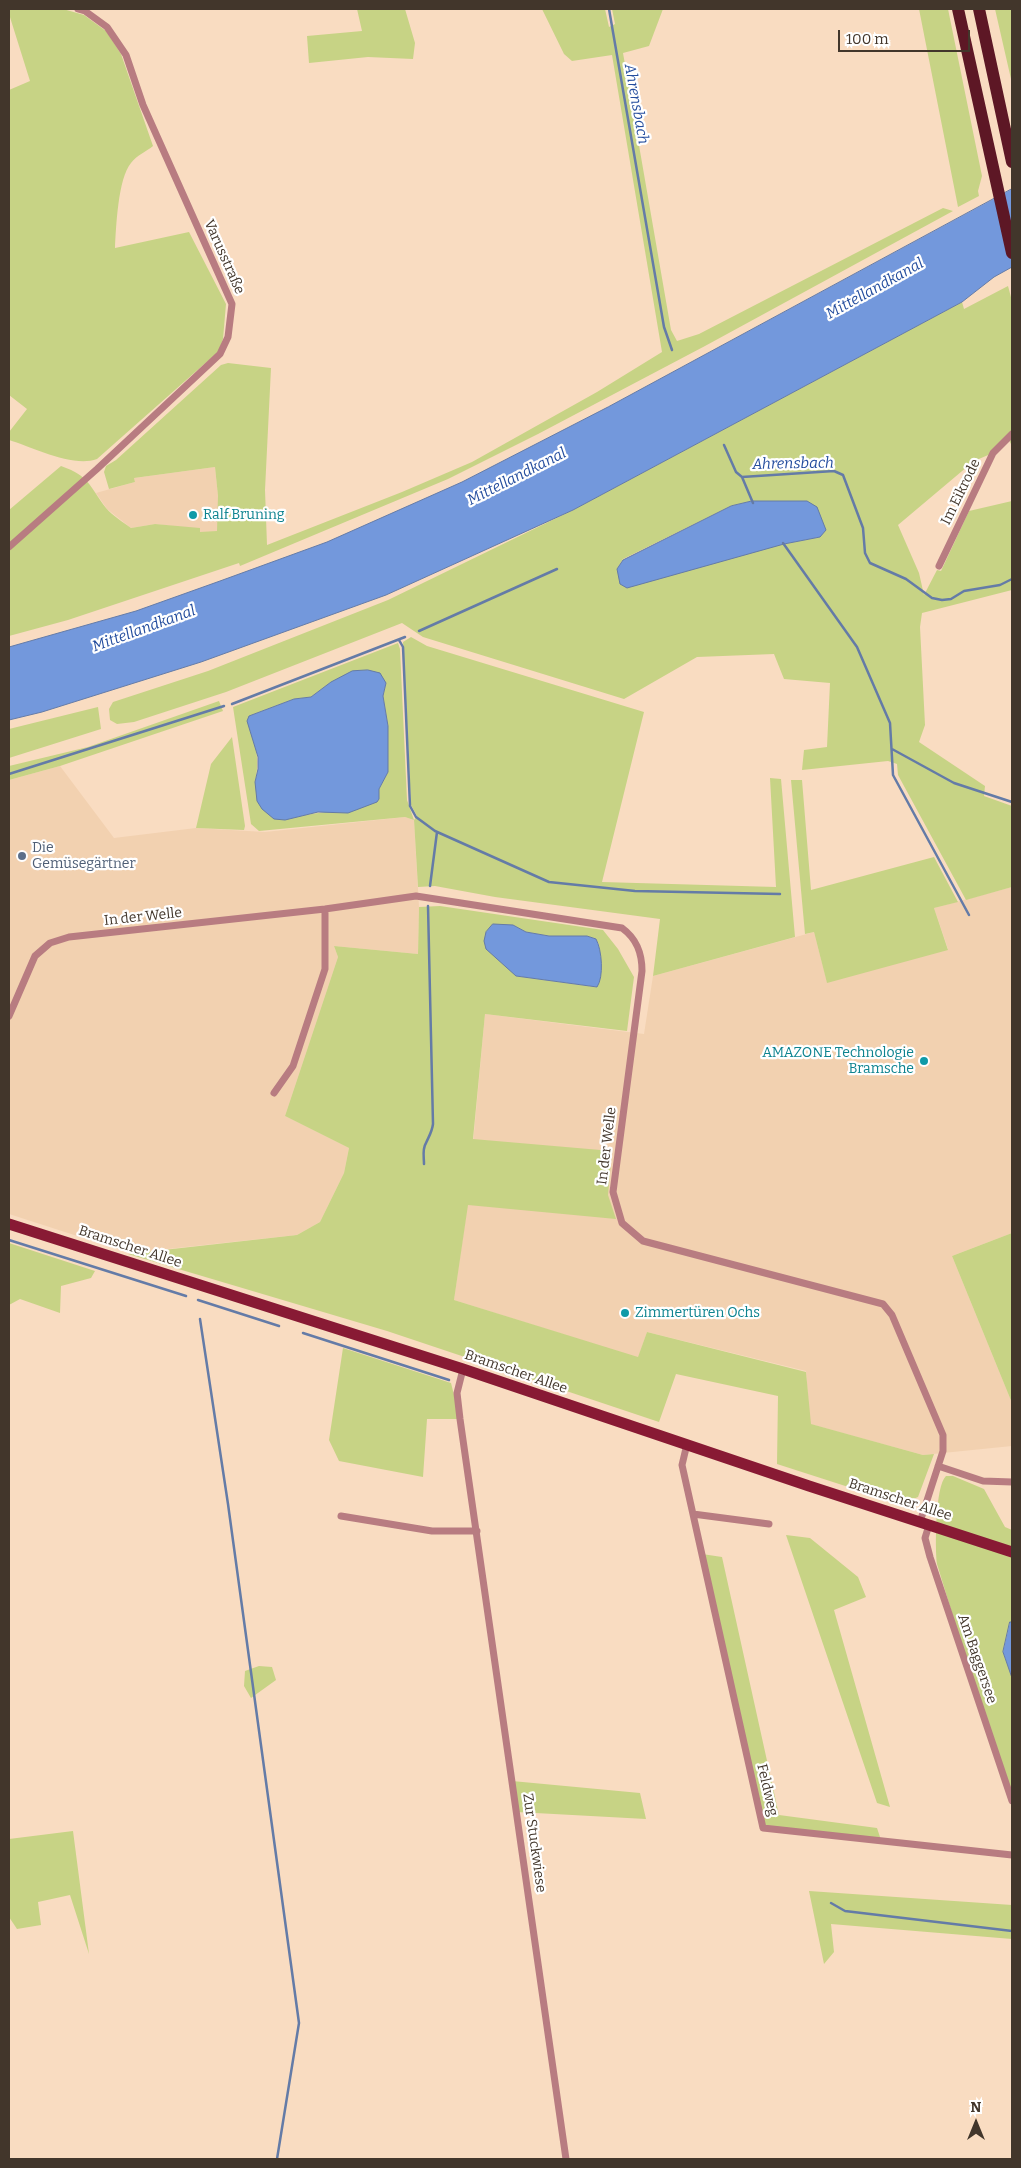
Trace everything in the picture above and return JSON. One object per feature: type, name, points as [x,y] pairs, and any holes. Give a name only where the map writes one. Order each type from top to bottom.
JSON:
[{"type":"highway","points":[[958,9],[1012,253]]},
{"type":"highway","points":[[979,9],[1012,162]]},
{"type":"main road","name":"Bramscher Allee","points":[[9,1224],[463,1369],[1012,1552]]},
{"type":"street","name":"Varusstraße","points":[[9,547],[97,469],[220,354],[228,337],[232,304],[144,105],[126,55],[107,27],[85,11],[78,9]]},
{"type":"street","name":"Im Eikrode","points":[[939,566],[993,453],[1012,434]]},
{"type":"street","name":"In der Welle","points":[[9,1016],[35,956],[50,943],[69,937],[325,909],[416,896],[622,928],[630,934],[642,956],[642,971],[613,1192],[622,1223],[643,1241],[883,1304],[892,1315],[943,1436],[943,1451],[925,1523]]},
{"type":"street","points":[[274,1093],[293,1066],[325,969],[325,909]]},
{"type":"street","name":"Zur Stuckwiese","points":[[463,1369],[457,1393],[566,2159]]},
{"type":"street","name":"Feldweg","points":[[687,1444],[682,1465],[763,1828],[1012,1855]]},
{"type":"street","points":[[938,1466],[983,1481],[1012,1482]]},
{"type":"street","points":[[693,1514],[770,1524]]},
{"type":"street","points":[[341,1516],[432,1531],[477,1531]]},
{"type":"street","name":"Am Baggersee","points":[[925,1523],[925,1538],[930,1556],[1012,1801]]},
{"type":"shaded area","points":[[215,467],[218,496],[218,532],[200,532],[200,529],[155,524],[131,528],[107,509],[96,493],[135,482],[134,478]]},
{"type":"shaded area","points":[[60,766],[114,838],[196,828],[265,832],[405,817],[414,820],[419,907],[418,954],[334,946],[338,957],[285,1116],[349,1148],[344,1173],[320,1222],[297,1235],[130,1253],[9,1214],[9,780]]},
{"type":"shaded area","points":[[1012,887],[1012,1233],[952,1256],[1012,1403],[1012,1446],[923,1455],[810,1424],[806,1371],[647,1332],[638,1358],[454,1300],[467,1208],[485,1014],[644,1034],[653,976],[814,932],[827,982],[948,949],[934,908]]},
{"type":"green space","points":[[9,9],[63,9],[84,15],[106,31],[121,54],[153,146],[131,163],[123,180],[120,191],[115,248],[189,232],[226,304],[223,339],[219,351],[97,459],[87,461],[65,459],[9,440],[9,432],[27,409],[9,395],[9,90],[30,81]]},
{"type":"green space","points":[[357,9],[405,9],[415,43],[413,59],[368,57],[309,63],[307,36],[362,31]]},
{"type":"green space","points":[[542,9],[605,9],[609,27],[615,24],[612,9],[663,9],[649,46],[623,53],[671,330],[677,341],[699,334],[943,208],[953,211],[705,346],[448,479],[240,566],[239,563],[68,620],[9,636],[9,510],[61,466],[84,478],[106,508],[131,528],[155,524],[200,528],[200,532],[217,531],[218,496],[215,467],[134,478],[135,482],[109,489],[104,472],[106,466],[116,460],[221,365],[228,363],[271,368],[265,490],[267,545],[402,492],[472,462],[597,392],[662,352],[612,55],[572,61],[564,54]]},
{"type":"green space","points":[[919,9],[948,9],[982,176],[978,191],[979,196],[958,207]]},
{"type":"green space","points":[[995,9],[1012,9],[1012,85],[1011,79]]},
{"type":"green space","points":[[1008,286],[1012,301],[1012,446],[1008,438],[993,453],[974,461],[898,525],[919,573],[924,595],[937,570],[941,571],[969,511],[1012,501],[1012,590],[922,613],[920,627],[925,725],[919,742],[985,786],[984,796],[1012,806],[1012,887],[966,900],[898,775],[897,764],[888,761],[802,770],[804,750],[827,747],[830,683],[784,679],[774,654],[697,657],[624,699],[423,637],[402,623],[226,692],[134,722],[117,724],[110,720],[109,709],[113,702],[208,671],[388,600],[573,510],[962,302],[964,309]],"holes":[[[752,501],[820,537],[784,544],[617,569],[623,559],[731,506]]]},
{"type":"green space","points":[[411,637],[427,646],[644,712],[602,882],[776,887],[770,778],[781,779],[795,937],[653,976],[660,919],[495,897],[435,886],[418,887],[414,820],[417,816],[411,805],[403,642]]},
{"type":"green space","points":[[398,643],[400,649],[407,800],[414,820],[405,817],[259,831],[251,824],[233,707]],"holes":[[[331,682],[386,683],[383,696],[388,726],[386,749],[388,772],[379,789],[379,799],[356,807],[309,814],[285,820],[255,782],[257,757],[249,716],[294,699],[311,697]]]},
{"type":"green space","points":[[219,701],[223,711],[60,766],[9,780],[9,766],[88,747]]},
{"type":"green space","points":[[98,707],[101,729],[9,758],[9,729]]},
{"type":"green space","points":[[232,737],[245,826],[244,830],[196,828],[211,764]]},
{"type":"green space","points":[[791,780],[802,780],[811,890],[934,857],[958,902],[934,908],[948,950],[827,983],[814,932],[805,934]]},
{"type":"green space","points":[[440,906],[603,930],[618,949],[634,977],[627,1031],[485,1014],[473,1139],[612,1151],[608,1195],[616,1219],[468,1205],[454,1300],[638,1357],[647,1332],[806,1372],[811,1424],[923,1455],[934,1454],[918,1497],[903,1503],[895,1502],[777,1464],[778,1396],[676,1374],[659,1422],[387,1331],[128,1254],[297,1235],[320,1222],[344,1173],[349,1148],[285,1116],[338,957],[334,946],[418,954],[419,907]],"holes":[[[513,925],[526,932],[549,936],[587,936],[596,939],[599,945],[596,987],[516,976]]]},
{"type":"green space","points":[[1012,1233],[1012,1403],[952,1256]]},
{"type":"green space","points":[[9,1243],[95,1271],[91,1278],[61,1286],[60,1313],[20,1299],[9,1305]]},
{"type":"green space","points":[[343,1348],[451,1383],[460,1419],[427,1419],[423,1477],[339,1461],[329,1440]]},
{"type":"green space","points":[[946,1476],[953,1476],[984,1489],[1005,1527],[1012,1530],[1012,1622],[1010,1622],[1003,1652],[1012,1678],[1012,1799],[986,1724],[937,1564],[936,1532],[938,1504],[942,1482]]},
{"type":"green space","points":[[786,1535],[810,1538],[858,1577],[866,1597],[834,1610],[890,1807],[877,1803]]},
{"type":"green space","points":[[702,1554],[722,1557],[779,1815],[877,1828],[881,1840],[763,1828]]},
{"type":"green space","points":[[259,1666],[272,1667],[276,1680],[251,1698],[244,1686],[245,1671]]},
{"type":"green space","points":[[512,1781],[640,1793],[646,1819],[517,1812]]},
{"type":"green space","points":[[73,1831],[89,1954],[70,1895],[38,1902],[41,1925],[17,1929],[9,1917],[9,1839]]},
{"type":"green space","points":[[809,1891],[1012,1905],[1012,1939],[831,1924],[834,1952],[824,1964]]},
{"type":"water","name":"Mittellandkanal","points":[[1012,189],[1012,267],[994,277],[962,302],[573,510],[386,595],[201,662],[42,712],[9,720],[9,647],[136,611],[220,581],[327,542],[462,482],[608,407]]},
{"type":"water","points":[[752,501],[807,501],[817,507],[826,530],[820,537],[784,544],[627,588],[620,584],[617,569],[623,560],[731,506]]},
{"type":"water","points":[[368,670],[380,673],[386,683],[383,696],[388,726],[388,772],[379,789],[379,799],[377,802],[348,813],[318,812],[285,820],[274,819],[262,809],[257,801],[255,782],[258,757],[247,721],[249,716],[294,699],[311,697],[331,682],[352,671]]},
{"type":"water","points":[[493,924],[513,925],[526,932],[549,936],[587,936],[596,939],[600,950],[601,963],[601,977],[597,987],[516,976],[486,949],[484,941],[486,932]]},
{"type":"water","points":[[1010,1622],[1012,1622],[1012,1678],[1003,1652]]},
{"type":"waterway","name":"Ahrensbach","points":[[609,9],[664,327],[672,350]]},
{"type":"waterway","name":"Ahrensbach","points":[[724,445],[736,472],[742,477],[834,471],[843,475],[863,528],[865,553],[870,563],[906,579],[932,598],[951,599],[964,591],[1000,585],[1012,579]]},
{"type":"waterway","points":[[742,477],[753,503]]},
{"type":"waterway","points":[[783,543],[857,647],[890,723],[893,775],[969,915]]},
{"type":"waterway","points":[[419,631],[557,569]]},
{"type":"waterway","points":[[232,704],[405,637]]},
{"type":"waterway","points":[[399,640],[403,647],[410,806],[416,817],[435,831],[549,882],[635,891],[780,894]]},
{"type":"waterway","points":[[9,774],[224,706]]},
{"type":"waterway","points":[[892,749],[954,783],[1012,802]]},
{"type":"waterway","points":[[430,886],[437,832]]},
{"type":"waterway","points":[[424,1164],[424,1148],[433,1124],[428,906]]},
{"type":"waterway","points":[[9,1240],[186,1296]]},
{"type":"waterway","points":[[198,1300],[279,1326]]},
{"type":"waterway","points":[[200,1319],[228,1504],[299,2023],[277,2159]]},
{"type":"waterway","points":[[303,1333],[449,1380]]},
{"type":"waterway","points":[[831,1903],[845,1911],[1012,1931]]},
{"type":"place","name":"Ralf Bruning","points":[[193,515]]},
{"type":"place","name":"Die Gemüsegärtner","points":[[22,856]]},
{"type":"place","name":"AMAZONE Technologie Bramsche","points":[[924,1061]]},
{"type":"place","name":"Zimmertüren Ochs","points":[[625,1313]]}]
